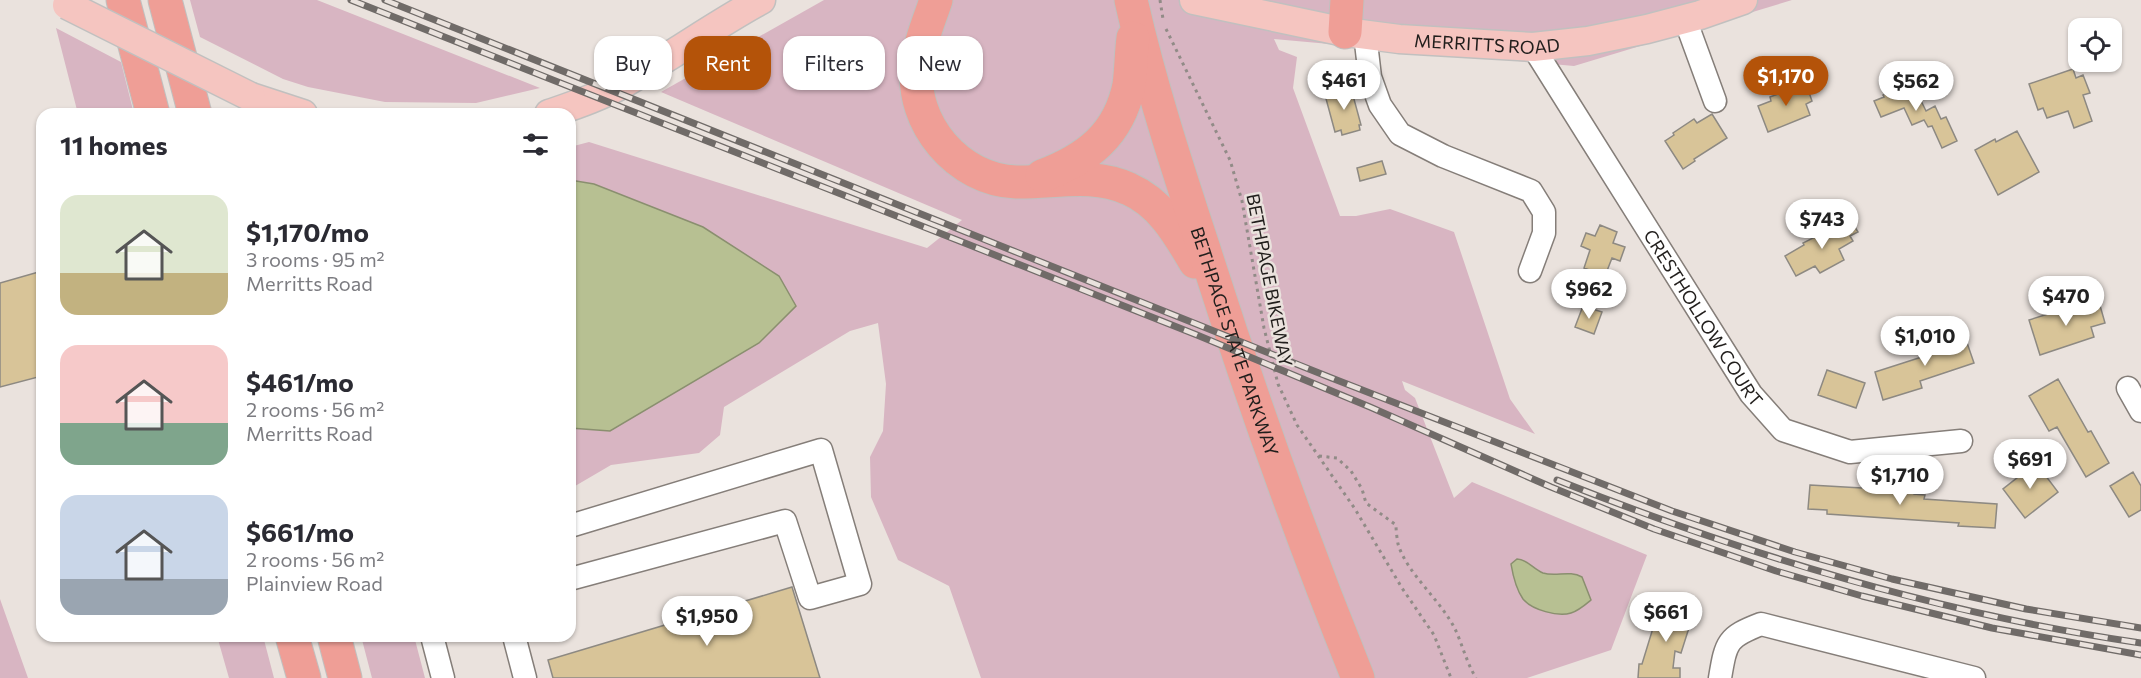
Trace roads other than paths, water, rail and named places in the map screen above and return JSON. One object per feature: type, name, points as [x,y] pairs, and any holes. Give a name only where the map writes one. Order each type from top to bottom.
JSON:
[{"type":"highway","points":[[123,0],[151,108]]},
{"type":"highway","points":[[165,0],[193,108]]},
{"type":"highway","points":[[936,0],[916,66],[916,85],[929,126],[954,158],[967,166],[1002,180],[1098,180],[1128,188],[1142,195],[1155,205],[1176,230],[1224,312]]},
{"type":"highway","points":[[1030,181],[1063,168],[1087,154],[1110,130],[1118,116],[1129,84],[1142,5]]},
{"type":"highway","name":"BETHPAGE STATE PARKWAY","points":[[1142,5],[1162,119],[1274,459],[1358,678]]},
{"type":"highway","points":[[294,642],[303,678]]},
{"type":"highway","points":[[336,642],[345,678]]},
{"type":"main road","points":[[566,108],[625,83],[710,29],[761,0]]},
{"type":"main road","name":"MERRITTS ROAD","points":[[1194,0],[1352,22],[1399,39],[1533,46],[1588,41],[1685,19],[1743,0]]},
{"type":"main road","points":[[63,2],[251,97],[285,108]]},
{"type":"street","points":[[1685,19],[1715,101]]},
{"type":"street","points":[[1352,22],[1380,105],[1400,134],[1443,156],[1531,191],[1544,212],[1544,233],[1530,271]]},
{"type":"street","name":"CRESTHOLLOW COURT","points":[[1533,46],[1751,394],[1783,430],[1850,452],[1961,441]]},
{"type":"street","points":[[2128,388],[2141,411]]},
{"type":"street","points":[[576,524],[820,450],[860,584],[810,598],[785,521],[576,577]]},
{"type":"street","points":[[1720,678],[1724,650],[1738,632],[1761,624],[1974,678]]},
{"type":"street","points":[[434,642],[443,678]]},
{"type":"street","points":[[516,642],[525,678]]},
{"type":"railway","points":[[351,0],[1197,335],[1654,529],[1776,571],[1862,596],[1992,628],[2141,655]]},
{"type":"railway","points":[[385,0],[1329,377],[1672,511],[1795,552],[1892,579],[2026,609],[2141,628]]},
{"type":"railway","points":[[1557,480],[1700,533],[1844,579],[1992,616],[2141,643]]}]
